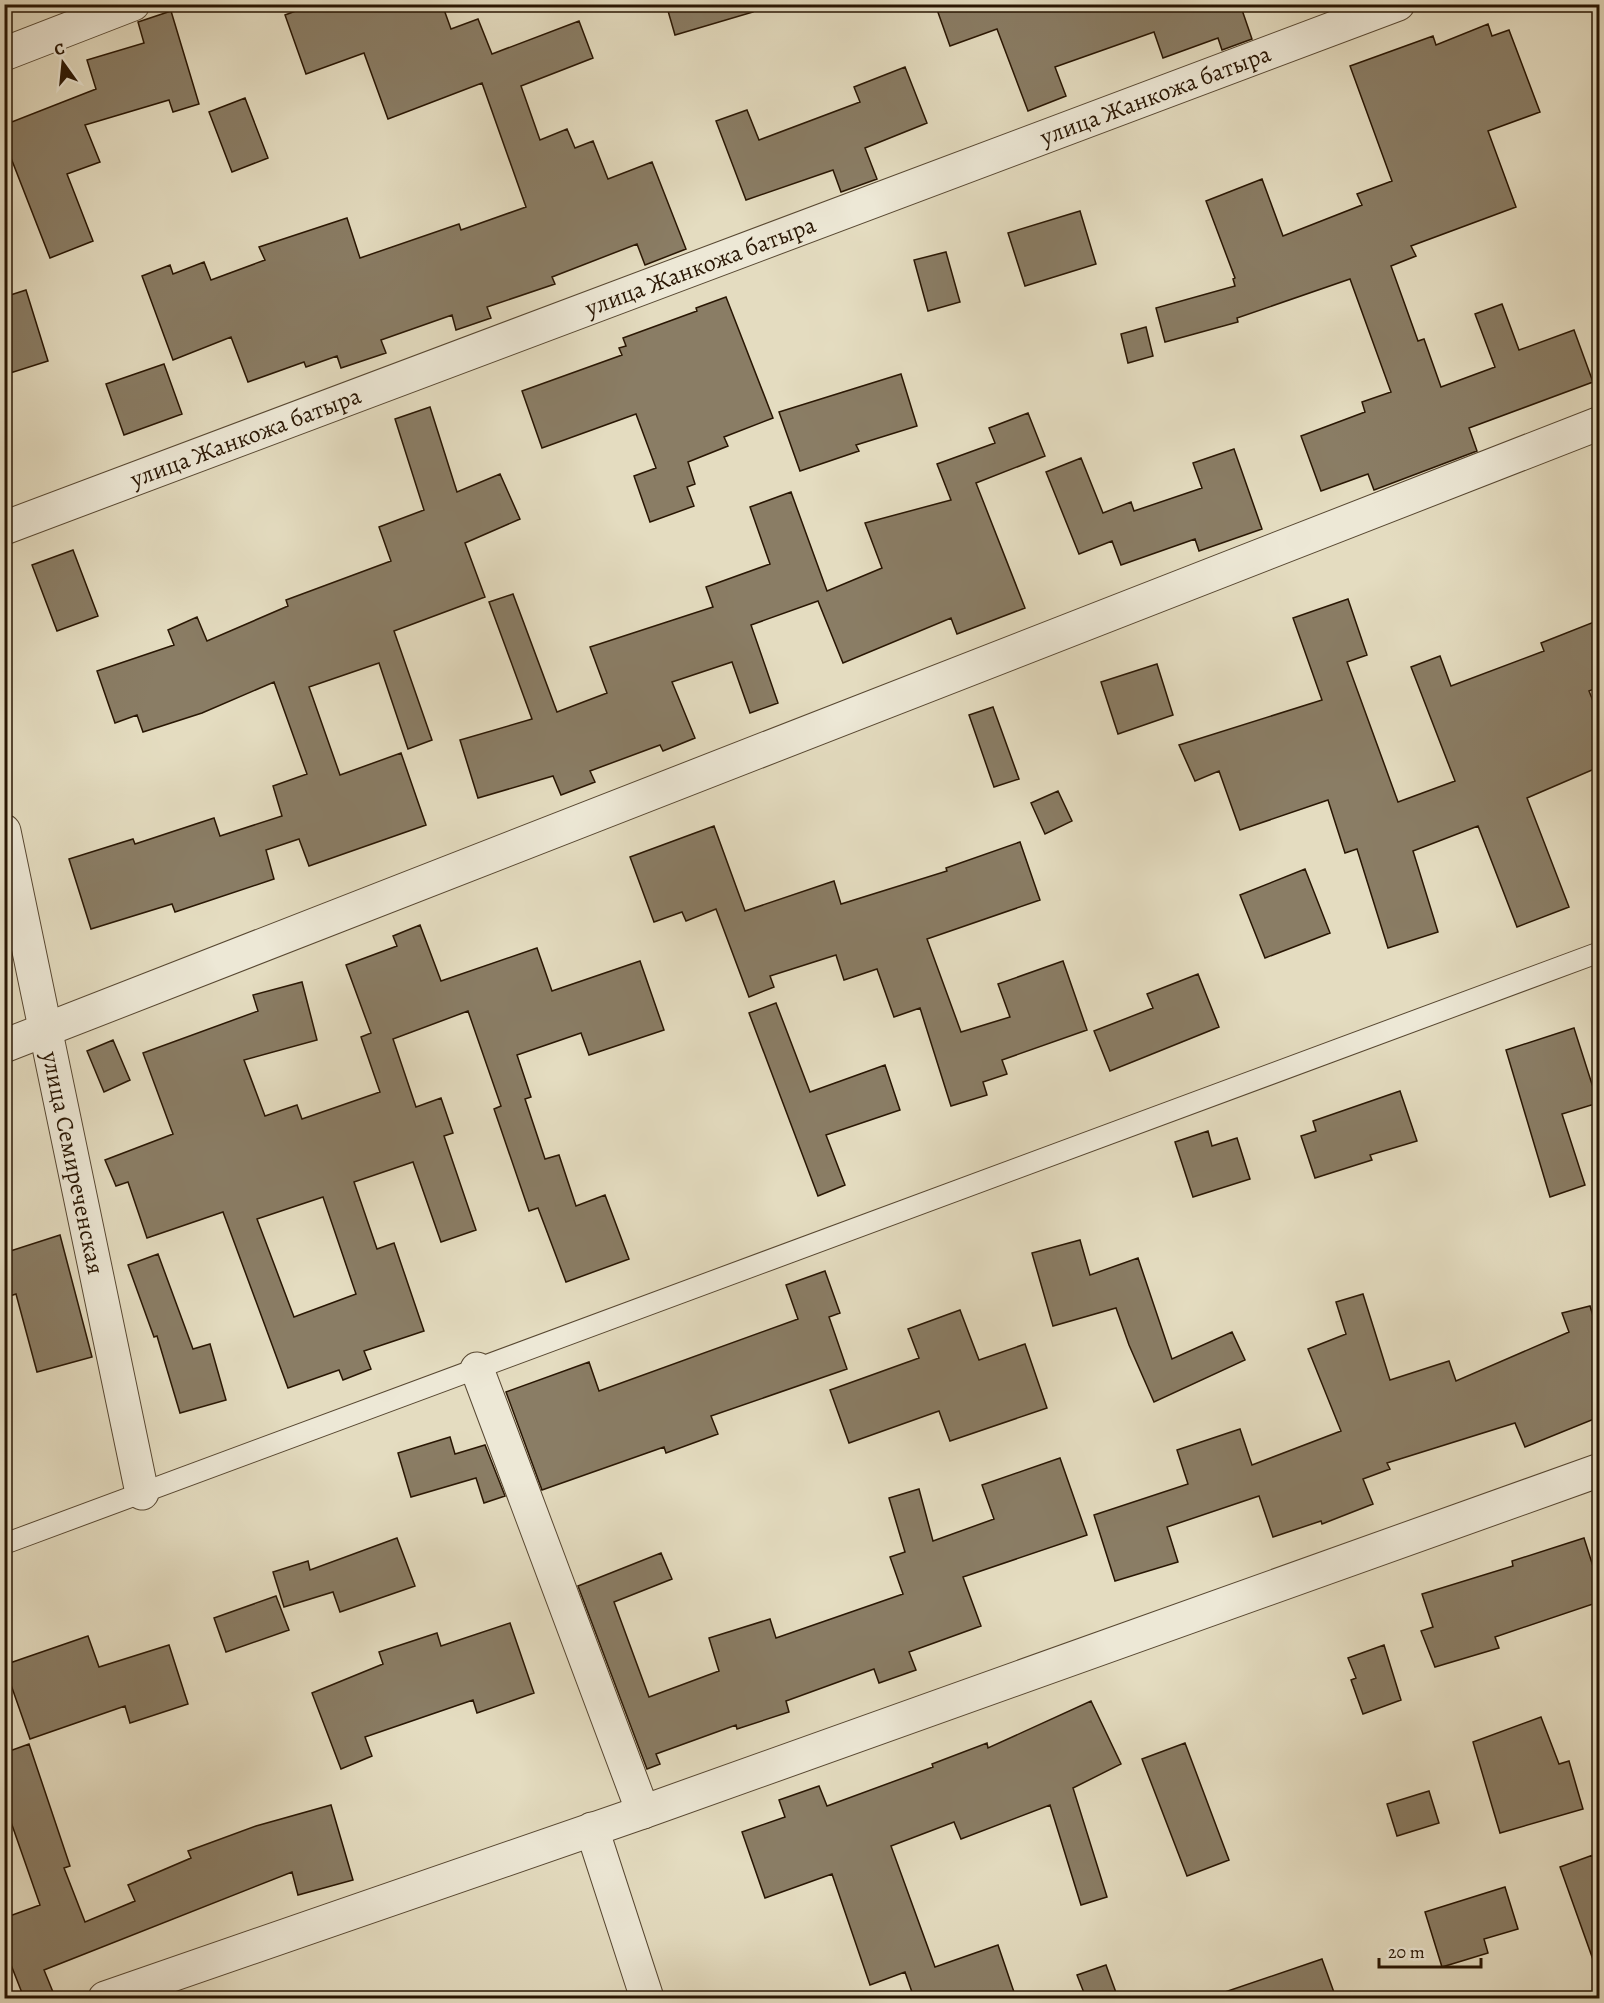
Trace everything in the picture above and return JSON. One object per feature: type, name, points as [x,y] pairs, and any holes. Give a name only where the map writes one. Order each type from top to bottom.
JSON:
[{"type":"street","points":[[4,54],[134,4]]},
{"type":"street","name":"улица Жанкожа батыра","points":[[4,528],[1398,4]]},
{"type":"street","points":[[4,1046],[1599,423]]},
{"type":"street","name":"улица Семиреченская","points":[[4,831],[142,1493]]},
{"type":"street","points":[[477,1369],[643,1812]]},
{"type":"street","points":[[105,1998],[643,1812],[1599,1470]]},
{"type":"street","points":[[592,1829],[647,1998]]},
{"type":"lane","points":[[4,1544],[1599,952]]},
{"type":"building","points":[[314,4],[442,4],[451,29],[478,19],[492,54],[579,21],[593,58],[521,86],[540,140],[567,129],[575,148],[593,141],[608,179],[652,162],[686,249],[645,265],[637,244],[552,277],[555,284],[487,307],[491,318],[456,330],[452,315],[381,340],[386,353],[341,368],[337,356],[306,367],[304,362],[248,382],[231,337],[173,360],[142,276],[170,265],[173,274],[204,262],[211,280],[265,260],[259,247],[347,218],[360,258],[459,224],[461,230],[526,207],[482,83],[388,119],[364,53],[306,74],[285,15]]},
{"type":"building","points":[[666,4],[752,4],[753,12],[675,35]]},
{"type":"building","points":[[935,4],[1240,4],[1252,39],[1222,50],[1218,38],[1163,58],[1154,32],[1055,67],[1066,96],[1028,111],[997,29],[950,46]]},
{"type":"building","points":[[171,11],[199,104],[173,112],[169,100],[85,125],[100,162],[67,174],[93,241],[50,258],[4,140],[4,125],[96,89],[87,60],[144,43],[138,22]]},
{"type":"building","points":[[1488,24],[1492,36],[1509,30],[1540,112],[1488,131],[1516,207],[1411,246],[1416,256],[1391,266],[1418,341],[1424,339],[1441,387],[1495,367],[1475,314],[1502,304],[1519,350],[1574,330],[1593,382],[1469,428],[1477,451],[1374,490],[1368,474],[1321,491],[1301,436],[1365,412],[1362,402],[1391,392],[1350,279],[1237,318],[1238,322],[1165,342],[1156,308],[1235,286],[1233,279],[1235,278],[1206,201],[1262,179],[1283,236],[1362,205],[1357,194],[1392,181],[1350,66],[1433,36],[1436,45]]},
{"type":"building","points":[[905,67],[927,123],[865,148],[877,179],[841,192],[833,170],[746,200],[716,121],[747,110],[759,140],[860,102],[854,87]]},
{"type":"building","points":[[245,98],[268,158],[232,172],[209,112]]},
{"type":"building","points":[[1080,211],[1096,264],[1025,286],[1008,233]]},
{"type":"building","points":[[946,252],[960,302],[928,311],[914,260]]},
{"type":"building","points":[[26,290],[48,361],[4,375],[4,297]]},
{"type":"building","points":[[726,297],[773,418],[724,437],[728,446],[688,462],[695,484],[687,487],[694,506],[650,522],[634,476],[656,468],[636,414],[542,448],[522,391],[622,355],[619,348],[626,346],[623,338],[697,311],[696,308]]},
{"type":"building","points":[[1146,327],[1153,356],[1128,363],[1121,334]]},
{"type":"building","points":[[164,364],[182,414],[124,435],[106,384]]},
{"type":"building","points":[[901,374],[917,426],[856,445],[859,451],[800,471],[779,412]]},
{"type":"building","points":[[430,407],[457,492],[500,474],[520,519],[465,543],[485,597],[394,631],[432,740],[408,749],[379,663],[309,687],[340,775],[401,753],[426,825],[309,866],[299,839],[266,850],[274,879],[175,912],[172,904],[91,929],[69,859],[133,839],[135,844],[214,818],[220,836],[282,816],[273,786],[307,774],[274,682],[202,713],[143,732],[137,715],[115,723],[97,671],[174,645],[168,630],[197,617],[207,641],[288,606],[286,600],[391,561],[379,527],[424,510],[395,419]]},
{"type":"building","points":[[1028,413],[1045,456],[976,483],[1025,608],[957,634],[951,618],[843,663],[818,601],[751,625],[778,703],[750,713],[732,662],[672,682],[695,738],[663,751],[660,745],[590,771],[595,782],[561,795],[553,776],[478,798],[460,740],[532,719],[489,602],[513,594],[557,712],[607,693],[590,647],[713,607],[706,587],[770,564],[750,507],[791,492],[827,591],[882,568],[865,523],[951,500],[937,464],[995,443],[989,428]]},
{"type":"building","points":[[1234,449],[1262,529],[1199,551],[1195,539],[1121,565],[1112,541],[1079,554],[1046,472],[1081,458],[1103,513],[1131,502],[1134,511],[1202,488],[1193,463]]},
{"type":"building","points":[[73,550],[98,616],[57,631],[32,565]]},
{"type":"building","points":[[1348,599],[1367,655],[1347,662],[1398,802],[1455,781],[1411,667],[1440,656],[1451,686],[1544,651],[1541,643],[1599,620],[1599,687],[1589,691],[1599,716],[1599,767],[1527,798],[1569,907],[1517,927],[1478,826],[1413,851],[1438,932],[1388,948],[1357,849],[1345,853],[1328,800],[1240,830],[1219,771],[1195,781],[1179,745],[1322,700],[1293,618]]},
{"type":"building","points":[[1157,664],[1173,715],[1118,734],[1101,682]]},
{"type":"building","points":[[993,707],[1019,779],[994,787],[969,715]]},
{"type":"building","points":[[1058,791],[1072,821],[1045,834],[1031,803]]},
{"type":"building","points":[[714,826],[745,911],[834,881],[841,904],[947,871],[946,868],[1020,842],[1040,900],[927,939],[961,1032],[1010,1017],[998,984],[1063,961],[1087,1030],[1002,1060],[1007,1074],[983,1082],[987,1095],[951,1106],[920,1008],[894,1017],[877,969],[844,980],[836,955],[770,976],[774,987],[749,997],[716,909],[686,921],[682,912],[654,922],[630,857]]},
{"type":"building","points":[[1305,869],[1330,933],[1265,958],[1240,895]]},
{"type":"building","points":[[420,925],[441,981],[537,948],[552,991],[640,961],[664,1030],[589,1055],[581,1033],[517,1055],[531,1097],[525,1099],[545,1159],[559,1155],[576,1206],[605,1195],[629,1259],[566,1282],[538,1208],[529,1211],[494,1109],[501,1106],[468,1011],[393,1039],[416,1107],[441,1098],[453,1133],[444,1136],[476,1230],[441,1242],[413,1162],[354,1182],[377,1249],[394,1243],[424,1331],[364,1351],[371,1369],[343,1380],[339,1370],[288,1388],[223,1212],[147,1238],[128,1182],[116,1186],[105,1160],[173,1134],[143,1053],[258,1011],[253,995],[302,982],[317,1040],[244,1060],[265,1116],[297,1105],[302,1119],[380,1092],[361,1037],[371,1033],[346,965],[397,946],[393,936]],"holes":[[[323,1197],[356,1294],[294,1317],[257,1219]]]},
{"type":"building","points":[[1198,974],[1219,1027],[1110,1071],[1094,1031],[1153,1008],[1147,994]]},
{"type":"building","points":[[776,1003],[810,1092],[885,1065],[900,1110],[826,1135],[845,1185],[818,1196],[749,1013]]},
{"type":"building","points":[[1574,1028],[1598,1103],[1562,1114],[1585,1185],[1550,1197],[1506,1050]]},
{"type":"building","points":[[113,1040],[130,1080],[104,1092],[87,1051]]},
{"type":"building","points":[[1400,1091],[1417,1141],[1370,1155],[1372,1160],[1315,1178],[1301,1136],[1316,1131],[1313,1121]]},
{"type":"building","points":[[1208,1131],[1212,1146],[1237,1138],[1250,1179],[1193,1197],[1175,1142]]},
{"type":"building","points":[[60,1235],[92,1357],[37,1372],[16,1294],[4,1298],[4,1253]]},
{"type":"building","points":[[1080,1240],[1090,1275],[1138,1258],[1172,1359],[1232,1332],[1245,1360],[1154,1402],[1129,1345],[1116,1308],[1053,1326],[1032,1253]]},
{"type":"building","points":[[158,1254],[193,1349],[210,1344],[226,1400],[180,1413],[157,1336],[154,1337],[128,1265]]},
{"type":"building","points":[[825,1271],[840,1313],[829,1317],[847,1369],[711,1416],[718,1434],[666,1453],[664,1447],[542,1490],[506,1392],[589,1362],[599,1391],[798,1319],[786,1285]]},
{"type":"building","points":[[1363,1294],[1390,1380],[1449,1361],[1456,1381],[1569,1332],[1562,1313],[1590,1306],[1599,1335],[1599,1417],[1525,1447],[1515,1423],[1387,1463],[1390,1469],[1363,1479],[1373,1504],[1322,1524],[1321,1521],[1273,1537],[1259,1496],[1167,1527],[1178,1562],[1115,1581],[1094,1515],[1188,1484],[1177,1450],[1240,1429],[1252,1465],[1341,1431],[1308,1349],[1346,1334],[1336,1302]]},
{"type":"building","points":[[960,1310],[979,1360],[1025,1344],[1047,1408],[950,1441],[939,1411],[849,1443],[830,1390],[919,1358],[908,1329]]},
{"type":"building","points":[[450,1437],[455,1454],[485,1445],[505,1496],[484,1503],[476,1478],[411,1497],[398,1453]]},
{"type":"building","points":[[1060,1458],[1087,1535],[963,1577],[981,1626],[909,1652],[916,1670],[879,1683],[874,1669],[786,1701],[789,1712],[737,1729],[736,1725],[656,1754],[660,1764],[647,1769],[578,1586],[661,1553],[672,1579],[614,1602],[649,1697],[719,1671],[709,1638],[770,1619],[776,1638],[903,1594],[890,1557],[905,1552],[889,1498],[919,1489],[933,1541],[994,1519],[982,1485]]},
{"type":"building","points":[[397,1538],[415,1586],[340,1612],[333,1592],[284,1607],[273,1572],[308,1561],[310,1570]]},
{"type":"building","points":[[1584,1538],[1599,1585],[1599,1602],[1495,1637],[1499,1648],[1435,1667],[1421,1631],[1433,1627],[1422,1594],[1513,1566],[1512,1561]]},
{"type":"building","points":[[276,1596],[289,1630],[226,1652],[214,1618]]},
{"type":"building","points":[[510,1623],[534,1693],[477,1713],[473,1700],[365,1737],[372,1756],[341,1769],[312,1693],[383,1664],[379,1652],[437,1633],[441,1646]]},
{"type":"building","points":[[88,1636],[99,1667],[169,1645],[188,1704],[130,1723],[125,1706],[30,1739],[4,1665]]},
{"type":"building","points":[[1384,1645],[1401,1700],[1363,1714],[1351,1680],[1356,1678],[1348,1658]]},
{"type":"building","points":[[1091,1701],[1121,1764],[1073,1788],[1107,1897],[1081,1905],[1050,1805],[961,1839],[954,1822],[891,1846],[935,1967],[998,1945],[1016,1998],[914,1998],[905,1972],[870,1985],[832,1874],[765,1898],[742,1832],[785,1817],[779,1800],[819,1786],[827,1806],[933,1767],[932,1764],[987,1743],[988,1748]]},
{"type":"building","points":[[1541,1717],[1559,1764],[1569,1761],[1583,1809],[1500,1833],[1473,1742]]},
{"type":"building","points":[[1185,1743],[1229,1860],[1187,1876],[1142,1759]]},
{"type":"building","points":[[29,1744],[70,1866],[64,1868],[85,1922],[135,1901],[128,1885],[191,1858],[188,1851],[256,1826],[331,1805],[353,1880],[298,1895],[292,1872],[44,1970],[53,1992],[36,1998],[24,1998],[4,1947],[4,1918],[40,1905],[4,1802],[4,1753]]},
{"type":"building","points":[[1429,1791],[1439,1823],[1397,1836],[1387,1804]]},
{"type":"building","points":[[1593,1855],[1599,1874],[1599,1967],[1596,1968],[1560,1867]]},
{"type":"building","points":[[1505,1887],[1518,1929],[1484,1939],[1488,1953],[1442,1967],[1425,1912]]},
{"type":"building","points":[[1322,1959],[1336,1998],[1220,1998],[1219,1994]]},
{"type":"building","points":[[1106,1965],[1118,1998],[1086,1998],[1077,1975]]}]
